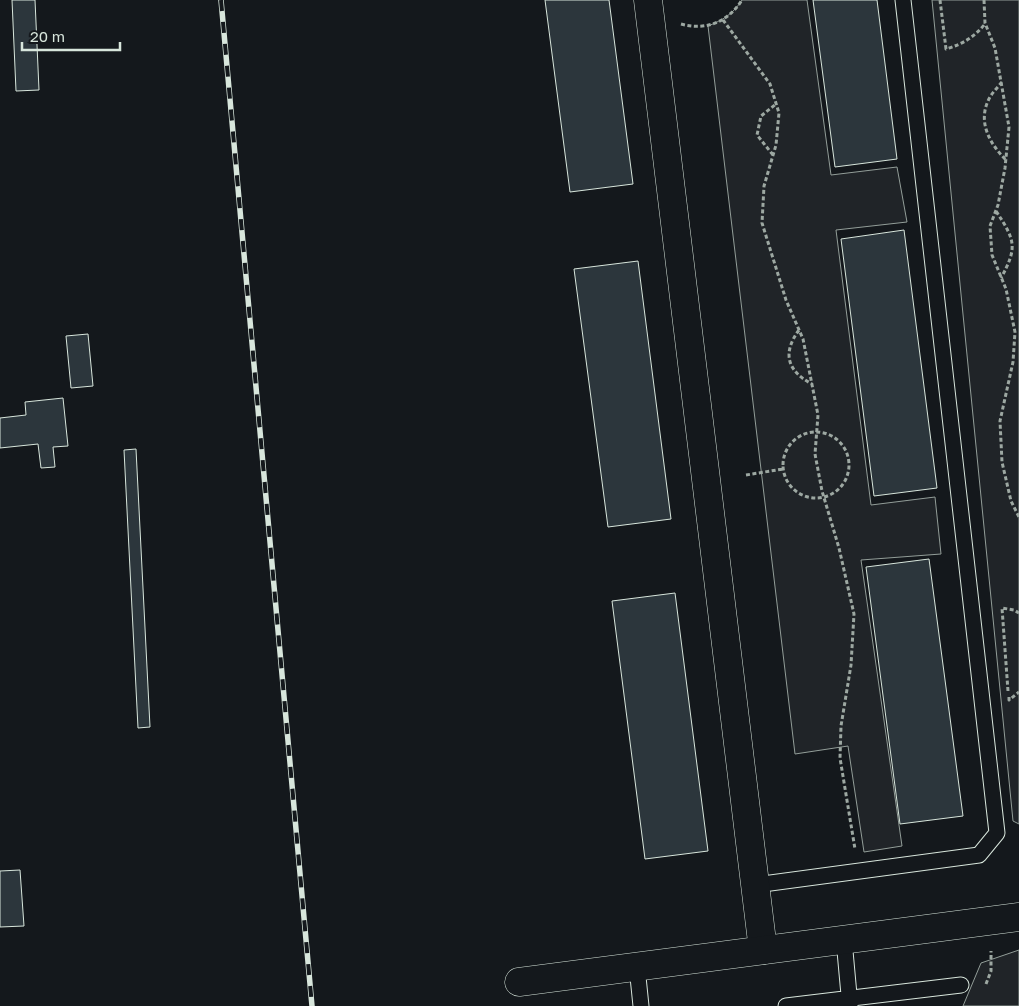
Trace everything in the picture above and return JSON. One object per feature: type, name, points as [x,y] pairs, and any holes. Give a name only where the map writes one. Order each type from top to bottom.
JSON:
[{"type":"street","points":[[648,0],[763,950]]},
{"type":"street","points":[[519,982],[1019,917]]},
{"type":"lane","points":[[755,885],[979,856],[998,833],[903,0]]},
{"type":"lane","points":[[844,940],[849,1002]]},
{"type":"lane","points":[[637,966],[641,1006]]},
{"type":"lane","points":[[786,1006],[849,1002],[961,985]]},
{"type":"path","points":[[676,22],[691,27],[708,26],[722,20],[736,10],[742,0]]},
{"type":"path","points":[[940,0],[946,49],[963,44],[977,33],[985,23]]},
{"type":"path","points":[[984,0],[985,23],[995,48],[1008,127],[1006,161],[996,211],[990,226],[992,255],[1006,289],[1015,332],[1013,362],[1000,421],[1002,462],[1011,501],[1019,517]]},
{"type":"path","points":[[722,20],[770,84],[779,113],[776,145],[764,186],[762,223],[786,300],[803,340],[818,415],[815,454],[824,498],[839,548],[854,614],[851,666],[841,726],[840,758],[859,871]]},
{"type":"path","points":[[1002,82],[988,100],[984,116],[986,134],[995,150],[1006,161]]},
{"type":"path","points":[[773,156],[757,134],[761,116],[776,104]]},
{"type":"path","points":[[996,211],[1006,226],[1013,243],[1012,258],[1001,278]]},
{"type":"path","points":[[799,330],[791,340],[788,354],[791,366],[801,378],[813,385]]},
{"type":"path","points":[[816,431],[827,433],[836,438],[844,446],[849,456],[848,477],[834,493],[824,498],[802,495],[786,479],[783,469],[788,447],[805,433],[816,431]]},
{"type":"path","points":[[746,475],[783,469]]},
{"type":"path","points":[[1019,613],[1002,608],[1009,700],[1019,692]]},
{"type":"path","points":[[984,988],[991,971],[992,921]]},
{"type":"shaded area","points":[[742,0],[807,0],[831,175],[897,167],[907,222],[836,230],[871,505],[935,497],[941,554],[861,560],[902,846],[864,852],[848,746],[795,754],[708,26],[727,16]]},
{"type":"shaded area","points":[[932,0],[1019,0],[1019,824],[1013,821]]},
{"type":"shaded area","points":[[1019,950],[1019,1006],[963,1006],[981,963]]},
{"type":"building","points":[[12,0],[35,0],[39,90],[16,91]]},
{"type":"building","points":[[545,0],[609,0],[633,184],[570,192]]},
{"type":"building","points":[[813,0],[877,0],[897,159],[835,167]]},
{"type":"building","points":[[904,230],[937,488],[874,496],[841,239]]},
{"type":"building","points":[[638,261],[671,519],[608,527],[574,269]]},
{"type":"building","points":[[88,334],[93,386],[71,388],[66,336]]},
{"type":"building","points":[[63,398],[68,446],[53,447],[55,467],[41,468],[38,444],[0,448],[0,418],[26,415],[25,402]]},
{"type":"building","points":[[136,449],[150,727],[138,728],[124,450]]},
{"type":"building","points":[[929,559],[963,816],[900,824],[866,567]]},
{"type":"building","points":[[675,593],[708,851],[645,859],[612,601]]},
{"type":"building","points":[[20,870],[24,926],[0,927],[0,871]]},
{"type":"railway","points":[[221,0],[312,1006]]}]
